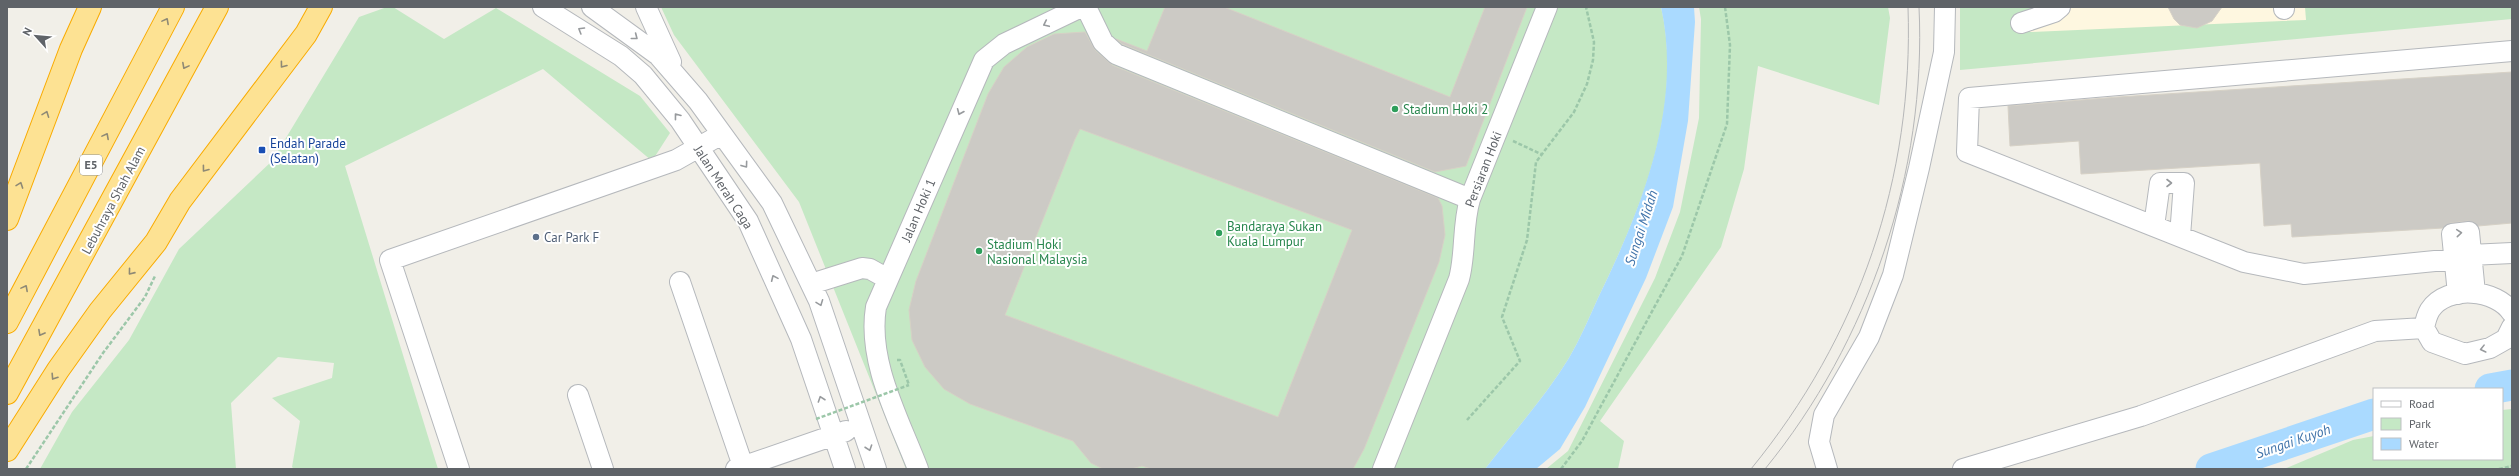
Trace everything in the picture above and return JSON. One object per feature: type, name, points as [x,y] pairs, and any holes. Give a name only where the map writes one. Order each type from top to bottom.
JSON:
[{"type":"highway","points":[[7,219],[71,49],[90,7]]},
{"type":"highway","name":"E5","points":[[7,322],[173,7]]},
{"type":"highway","name":"Lebuhraya Shah Alam","points":[[7,393],[80,262],[217,7]]},
{"type":"highway","points":[[306,34],[321,7]]},
{"type":"highway","points":[[7,450],[100,312],[156,242],[180,201],[306,34],[333,7]]},
{"type":"street","name":"Jalan Merah Caga","points":[[543,7],[621,56],[643,74],[699,148],[748,221],[801,339],[845,469]]},
{"type":"street","name":"Jalan Merah Caga","points":[[592,7],[658,55],[676,75],[722,134],[772,202],[819,301],[876,469]]},
{"type":"street","points":[[646,7],[676,75]]},
{"type":"street","name":"Jalan Hoki 1","points":[[918,469],[890,395],[876,348],[874,320],[876,307],[984,60],[1004,44],[1081,7]]},
{"type":"street","points":[[1086,7],[1103,42],[1116,54],[1470,199]]},
{"type":"street","name":"Persiaran Hoki","points":[[1383,469],[1459,279],[1464,263],[1463,233],[1470,199],[1547,7]]},
{"type":"street","points":[[1827,469],[1819,442],[1824,415],[1869,337],[1893,274],[1919,168],[1944,52],[1945,7]]},
{"type":"street","points":[[2021,23],[2054,12],[2060,7]]},
{"type":"street","points":[[2512,51],[1969,98],[1967,152],[2244,262],[2304,274],[2512,253]]},
{"type":"street","points":[[459,469],[390,260],[676,160],[722,134]]},
{"type":"street","points":[[2154,226],[2160,183],[2184,183],[2180,236]]},
{"type":"street","points":[[2463,257],[2467,293]]},
{"type":"street","points":[[811,284],[862,268],[870,270],[888,279]]},
{"type":"street","points":[[680,282],[740,468],[861,426]]},
{"type":"street","points":[[2512,313],[2506,304],[2467,293],[2440,301],[2429,310],[2424,328],[2432,342],[2464,354],[2490,348],[2506,339],[2512,327]]},
{"type":"street","points":[[1963,469],[2141,416],[2375,331],[2424,328]]},
{"type":"street","points":[[578,395],[603,469]]},
{"type":"path","points":[[1467,420],[1520,361],[1502,317],[1527,240],[1536,162],[1574,112],[1587,84],[1593,60],[1594,42],[1586,7]]},
{"type":"path","points":[[1562,469],[1582,441],[1682,256],[1727,124],[1730,45],[1726,7]]},
{"type":"path","points":[[1518,142],[1541,154]]},
{"type":"path","points":[[26,469],[103,353],[145,297],[157,271]]},
{"type":"path","points":[[816,419],[909,384]]},
{"type":"path","points":[[2499,469],[2512,466]]},
{"type":"shaded area","points":[[1962,7],[2512,7],[2512,12],[1966,56]]},
{"type":"green space","points":[[387,7],[393,7],[444,39],[496,8],[640,96],[670,133],[652,161],[543,69],[345,166],[438,469],[294,469],[292,467],[300,421],[272,398],[332,378],[334,363],[278,357],[231,403],[236,469],[40,469],[72,412],[129,340],[179,249],[272,161],[359,17]]},
{"type":"green space","name":"Bandaraya Sukan Kuala Lumpur","points":[[661,7],[1661,7],[1667,45],[1667,82],[1663,120],[1643,194],[1614,264],[1577,343],[1550,387],[1485,469],[906,469],[799,202],[674,35]]},
{"type":"green space","points":[[1699,7],[1888,7],[1890,18],[1879,105],[1758,66],[1744,169],[1721,247],[1600,421],[1624,441],[1618,469],[1546,469],[1568,451],[1655,278],[1680,212],[1699,118],[1701,19]]},
{"type":"green space","points":[[1960,7],[2036,7],[2030,32],[2306,20],[2305,7],[2512,7],[2512,19],[1960,70]]},
{"type":"green space","points":[[2512,409],[2512,469],[2284,469],[2353,440],[2373,436],[2373,460],[2503,460],[2503,410]]},
{"type":"water","name":"Sungai Midah","points":[[1661,7],[1694,7],[1695,22],[1688,121],[1673,207],[1646,278],[1585,407],[1560,449],[1536,469],[1485,469],[1539,401],[1569,358],[1614,264],[1643,194],[1654,157],[1662,120],[1666,82],[1666,45]]},
{"type":"building","name":"Stadium Hoki 2","points":[[1165,7],[1224,7],[1450,97],[1485,7],[1527,7],[1466,166],[1435,172],[1122,44],[1116,39],[1147,51]]},
{"type":"building","points":[[2168,7],[2222,7],[2212,21],[2197,28],[2180,25],[2174,19]]},
{"type":"building","name":"Stadium Hoki Nasional Malaysia","points":[[1085,32],[1095,50],[1112,65],[1438,198],[1442,206],[1445,235],[1439,262],[1364,449],[1353,469],[1151,469],[1142,466],[1131,469],[1103,469],[1091,463],[1073,441],[970,404],[944,389],[925,367],[912,340],[909,310],[916,281],[988,94],[1004,67],[1027,47],[1054,34]],"holes":[[[1080,129],[1352,230],[1278,417],[1005,315]]]},
{"type":"building","points":[[2512,72],[2512,223],[2478,226],[2468,221],[2450,223],[2443,228],[2292,237],[2291,224],[2264,226],[2260,163],[2081,174],[2079,141],[2010,146],[2008,106],[2118,97]]},
{"type":"waterway","name":"Sungai Kuyoh","points":[[2496,388],[2512,385]]},
{"type":"waterway","name":"Sungai Kuyoh","points":[[2211,469],[2373,414]]},
{"type":"tram line","points":[[1751,469],[1789,418],[1822,365],[1850,310],[1872,253],[1889,194],[1901,133],[1907,71],[1908,7]]},
{"type":"tram line","points":[[1765,469],[1802,419],[1834,366],[1862,310],[1884,252],[1901,192],[1913,131],[1919,69],[1919,7]]},
{"type":"place","name":"Stadium Hoki 2","points":[[1395,109]]},
{"type":"place","name":"Endah Parade (Selatan)","points":[[262,150]]},
{"type":"place","name":"Bandaraya Sukan Kuala Lumpur","points":[[1219,233]]},
{"type":"place","name":"Car Park F","points":[[536,237]]},
{"type":"place","name":"Stadium Hoki Nasional Malaysia","points":[[979,251]]}]
